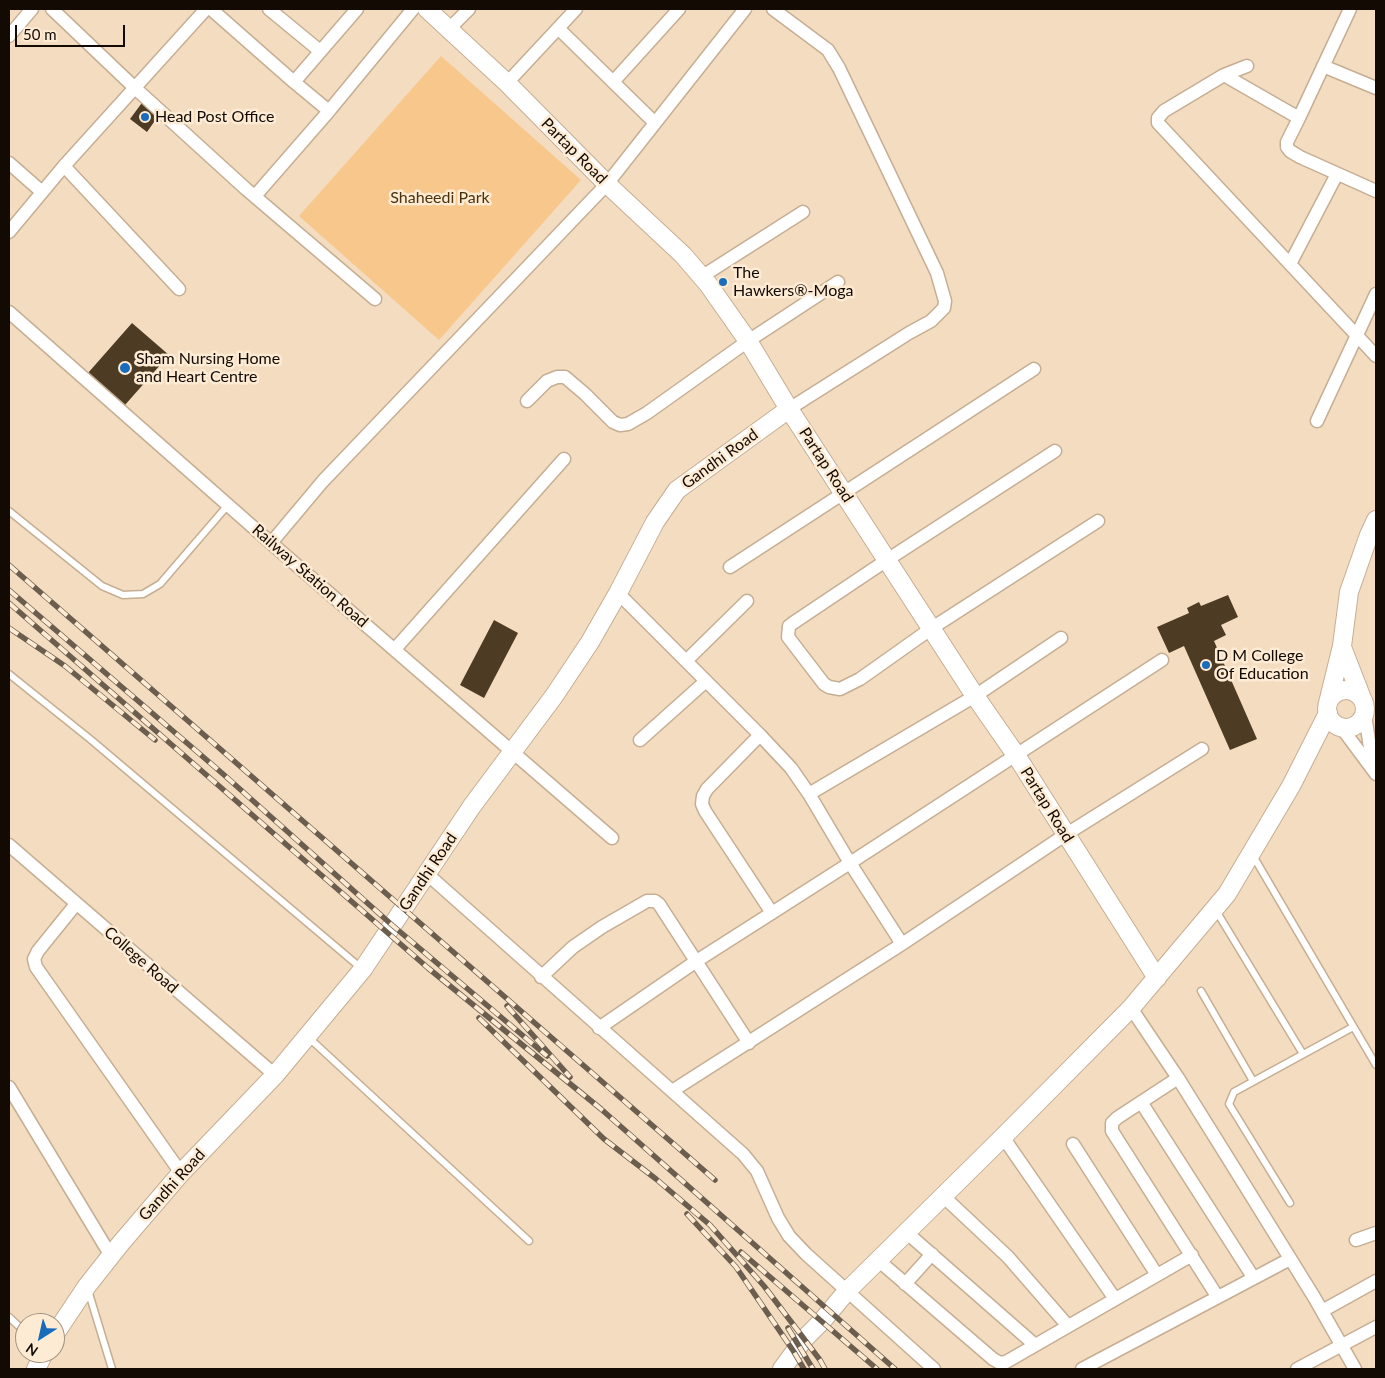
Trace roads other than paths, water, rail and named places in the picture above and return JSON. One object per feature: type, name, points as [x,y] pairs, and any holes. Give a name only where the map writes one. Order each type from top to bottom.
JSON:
[{"type":"street","points":[[9,36],[32,9]]},
{"type":"street","points":[[52,9],[135,88],[255,196],[375,299]]},
{"type":"street","points":[[9,232],[64,166],[206,9]]},
{"type":"street","points":[[212,9],[294,82],[329,110]]},
{"type":"street","points":[[269,9],[320,51]]},
{"type":"street","points":[[294,82],[357,9]]},
{"type":"street","points":[[255,196],[412,9]]},
{"type":"street","name":"Partap Road","points":[[427,9],[508,83],[607,184],[683,255],[701,277],[748,340],[788,409],[975,696],[1016,755],[1157,978]]},
{"type":"street","points":[[449,29],[469,9]]},
{"type":"street","points":[[508,83],[576,9]]},
{"type":"street","points":[[613,82],[679,9]]},
{"type":"street","points":[[271,543],[323,480],[607,184],[745,9]]},
{"type":"street","points":[[773,9],[828,50],[839,68],[937,273],[945,301],[944,308],[932,322],[909,333],[788,409]]},
{"type":"street","points":[[1350,9],[1287,142],[1287,147],[1295,154],[1376,191]]},
{"type":"street","points":[[559,29],[655,124]]},
{"type":"street","points":[[1247,66],[1224,74],[1164,111],[1158,118],[1158,123],[1376,356]]},
{"type":"street","points":[[1323,66],[1376,88]]},
{"type":"street","points":[[1224,74],[1299,118]]},
{"type":"street","points":[[9,163],[42,192]]},
{"type":"street","points":[[64,166],[179,288]]},
{"type":"street","points":[[1290,264],[1337,174]]},
{"type":"street","points":[[701,277],[803,212]]},
{"type":"street","points":[[527,401],[547,381],[557,376],[565,377],[613,422],[620,425],[628,424],[748,340],[838,282]]},
{"type":"street","points":[[1316,421],[1376,294]]},
{"type":"street","name":"Railway Station Road","points":[[9,312],[271,543],[612,838]]},
{"type":"street","points":[[730,567],[1034,369]]},
{"type":"street","name":"Gandhi Road","points":[[65,1319],[87,1286],[181,1173],[275,1075],[362,969],[426,873],[554,696],[590,642],[655,522],[677,490],[788,409]]},
{"type":"street","points":[[1055,451],[789,626],[788,637],[791,642],[824,684],[840,689],[860,679],[932,628],[1098,521]]},
{"type":"street","points":[[395,649],[564,459]]},
{"type":"street","points":[[1365,715],[1359,723],[1350,728],[1341,727],[1332,722],[1328,708],[1342,646],[1349,592],[1376,520]]},
{"type":"street","points":[[618,593],[791,768],[902,944]]},
{"type":"street","points":[[686,661],[747,601]]},
{"type":"street","points":[[809,794],[975,696],[1061,638]]},
{"type":"street","points":[[1342,646],[1365,705],[1375,772]]},
{"type":"street","points":[[599,1028],[695,962],[1162,660]]},
{"type":"street","points":[[640,740],[706,681]]},
{"type":"street","points":[[782,1369],[804,1338],[822,1322],[847,1291],[1131,1008],[1157,978],[1227,894],[1291,786],[1334,695],[1342,690],[1352,691],[1361,696]]},
{"type":"street","points":[[1341,727],[1375,772]]},
{"type":"street","points":[[760,735],[707,789],[703,796],[702,804],[772,913]]},
{"type":"street","points":[[672,1091],[902,944],[1065,835],[1202,749]]},
{"type":"street","name":"College Road","points":[[9,845],[275,1075]]},
{"type":"street","points":[[426,873],[742,1154],[757,1171],[778,1218],[789,1236],[806,1254],[934,1369]]},
{"type":"street","points":[[541,976],[573,947],[602,927],[652,900],[659,904],[749,1043]]},
{"type":"street","points":[[76,904],[38,951],[34,959],[36,967],[181,1173]]},
{"type":"street","points":[[1131,1008],[1178,1078],[1322,1311],[1355,1369]]},
{"type":"street","points":[[1178,1078],[1117,1118],[1112,1124],[1112,1131],[1217,1296]]},
{"type":"street","points":[[9,1086],[111,1256]]},
{"type":"street","points":[[1140,1102],[1253,1277]]},
{"type":"street","points":[[1003,1137],[1115,1299]]},
{"type":"street","points":[[1073,1144],[1157,1275]]},
{"type":"street","points":[[943,1196],[1008,1257],[1068,1326]]},
{"type":"street","points":[[906,1232],[1035,1345]]},
{"type":"street","points":[[1356,1240],[1376,1232]]},
{"type":"street","points":[[905,1284],[932,1254]]},
{"type":"street","points":[[878,1260],[1000,1363],[1006,1362],[1192,1255]]},
{"type":"street","points":[[1082,1369],[1290,1259]]},
{"type":"street","points":[[1322,1311],[1376,1281]]},
{"type":"street","points":[[1298,1369],[1376,1327]]},
{"type":"lane","points":[[9,511],[102,586],[123,595],[143,594],[160,584],[228,505]]},
{"type":"lane","points":[[9,674],[90,739],[362,969]]},
{"type":"lane","points":[[1252,853],[1376,1065]]},
{"type":"lane","points":[[1215,908],[1303,1054]]},
{"type":"lane","points":[[1202,991],[1253,1081]]},
{"type":"lane","points":[[1290,1203],[1229,1104],[1234,1092],[1353,1027]]},
{"type":"lane","points":[[307,1036],[530,1242]]},
{"type":"lane","points":[[87,1286],[112,1369]]},
{"type":"railway","points":[[9,565],[715,1180]]},
{"type":"railway","points":[[9,590],[223,774],[392,925],[547,1056]]},
{"type":"railway","points":[[9,603],[428,968],[601,1109],[895,1369]]},
{"type":"railway","points":[[9,628],[65,666],[155,740]]},
{"type":"railway","points":[[507,1006],[570,1077]]},
{"type":"railway","points":[[479,1018],[604,1139],[656,1179],[710,1225],[764,1286],[825,1369]]},
{"type":"railway","points":[[687,1214],[736,1267],[804,1369]]},
{"type":"railway","points":[[741,1252],[877,1369]]},
{"type":"railway","points":[[788,1328],[813,1369]]},
{"type":"place","name":"Head Post Office","points":[[145,117]]},
{"type":"place","name":"The Hawkers®-Moga","points":[[723,282]]},
{"type":"place","name":"Sham Nursing Home and Heart Centre","points":[[125,368]]},
{"type":"place","name":"D M College Of Education","points":[[1206,665]]},
{"type":"park label","name":"Shaheedi Park","points":[[440,198]]}]
